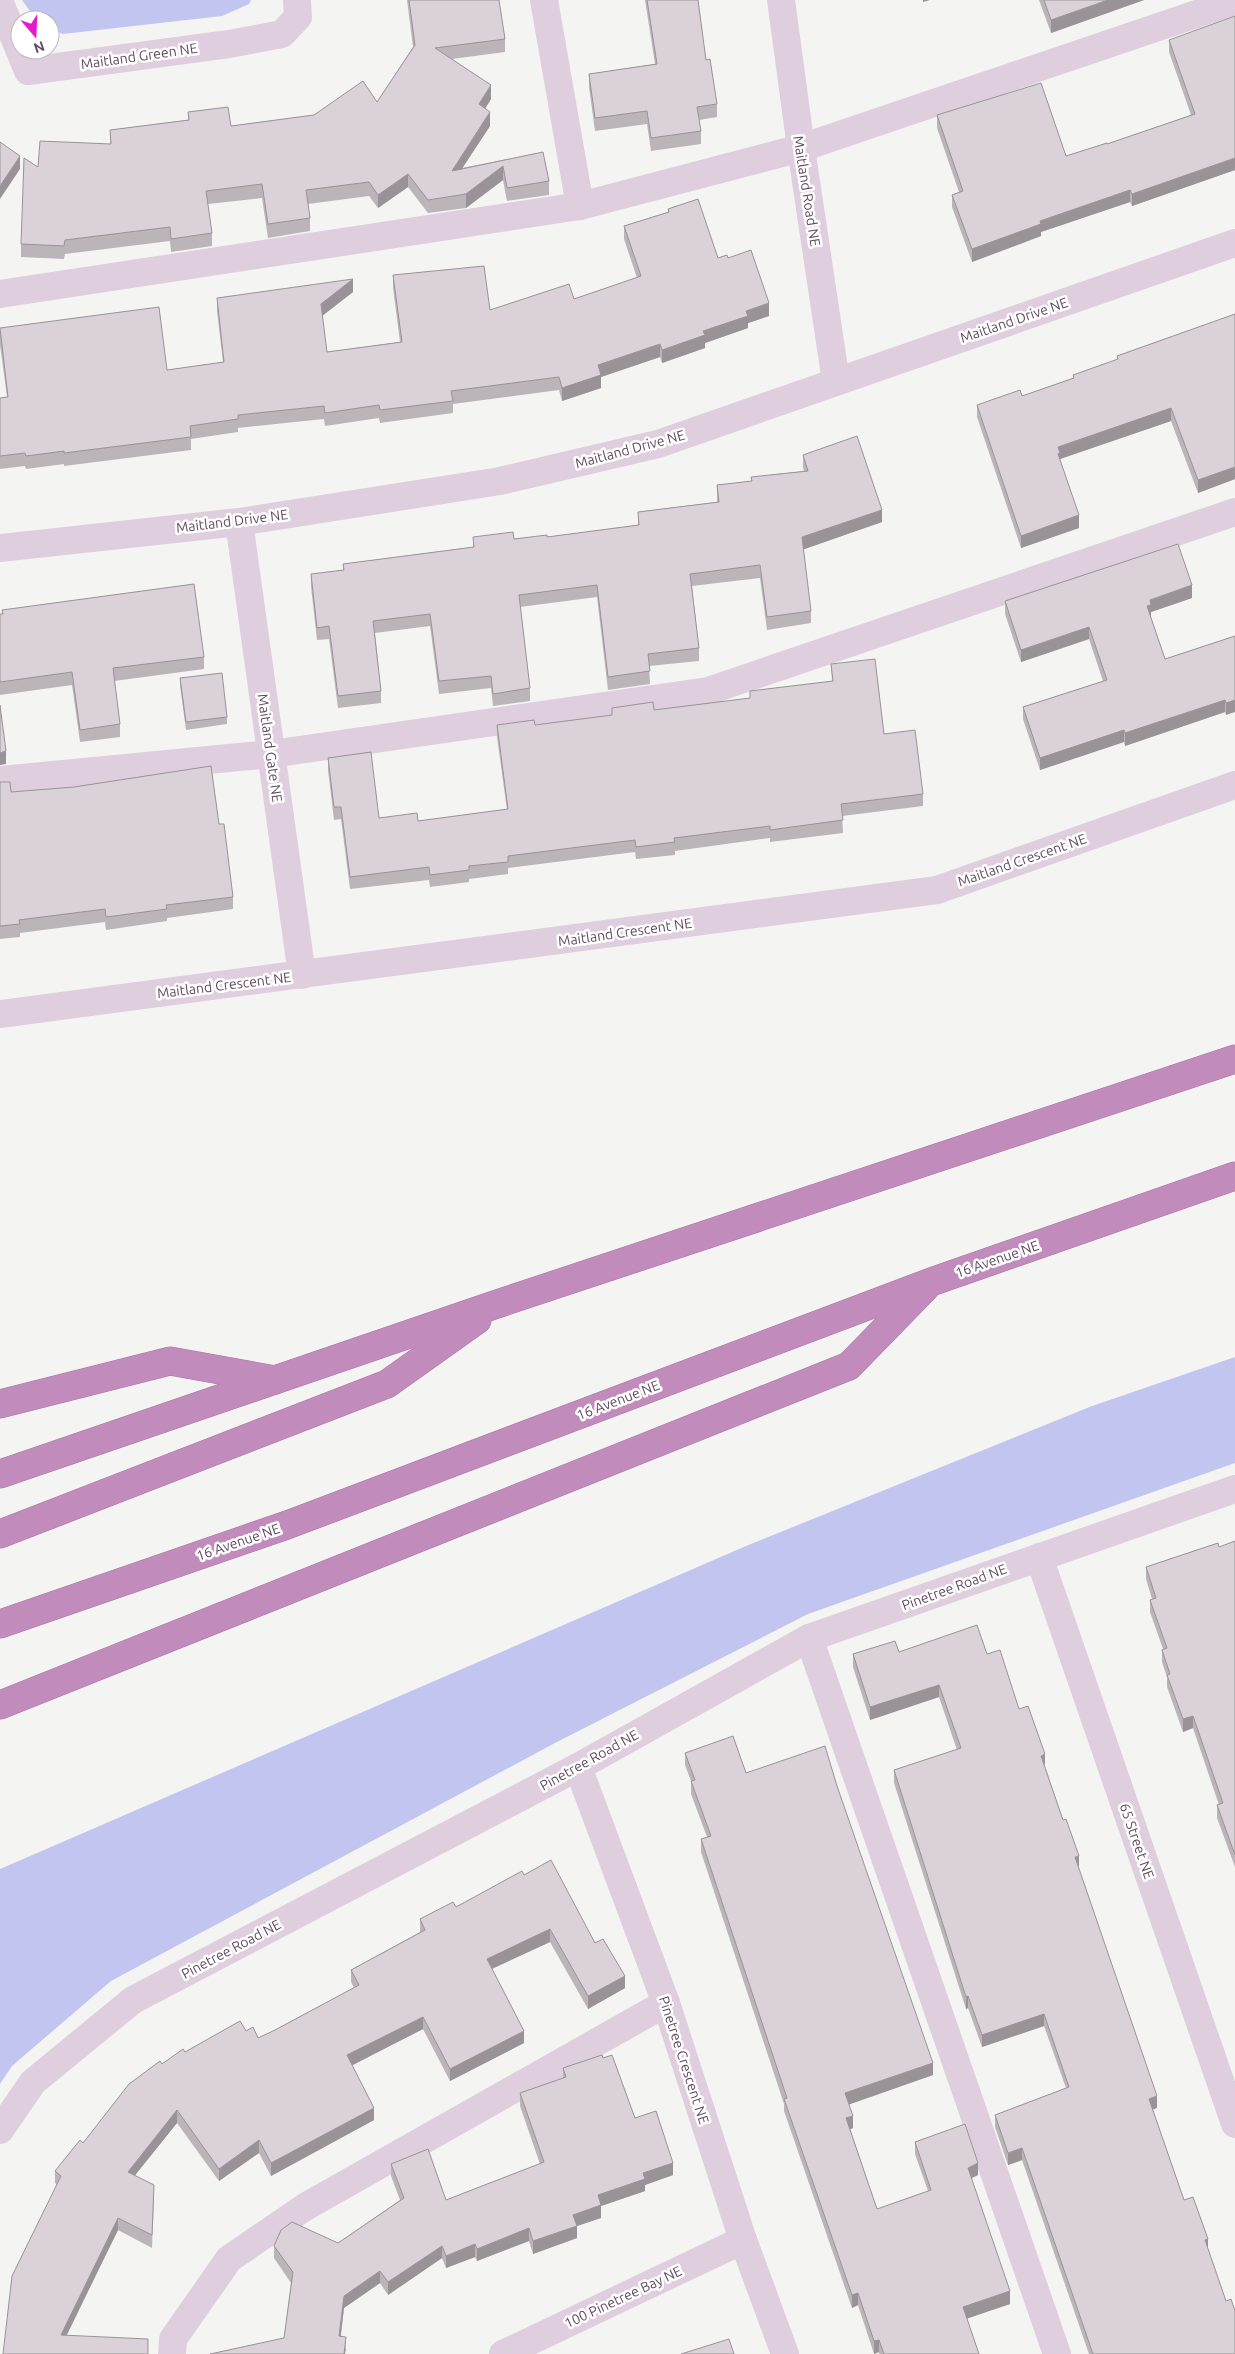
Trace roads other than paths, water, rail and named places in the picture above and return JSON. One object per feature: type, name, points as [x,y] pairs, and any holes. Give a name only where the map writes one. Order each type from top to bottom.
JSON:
[{"type":"highway","points":[[0,1474],[500,1303],[1235,1059]]},
{"type":"highway","name":"16 Avenue NE","points":[[0,1624],[287,1525],[931,1282],[1235,1176]]},
{"type":"highway","points":[[0,1705],[849,1366],[931,1282]]},
{"type":"highway","points":[[0,1534],[387,1384],[500,1303]]},
{"type":"highway","points":[[0,1404],[170,1361],[277,1380]]},
{"type":"street","name":"Maitland Green NE","points":[[0,3],[28,71],[229,44],[282,34],[298,17],[297,0]]},
{"type":"street","points":[[544,0],[580,206]]},
{"type":"street","name":"Maitland Road NE","points":[[781,0],[836,382]]},
{"type":"street","points":[[0,294],[580,206],[801,148],[1235,1]]},
{"type":"street","name":"Maitland Drive NE","points":[[0,548],[239,522],[500,481],[640,449],[1235,244]]},
{"type":"street","points":[[0,780],[271,754],[708,691],[1235,512]]},
{"type":"street","name":"Maitland Gate NE","points":[[239,522],[302,975]]},
{"type":"street","name":"Maitland Crescent NE","points":[[0,1014],[937,890],[1235,785]]},
{"type":"street","name":"Pinetree Road NE","points":[[0,2130],[33,2082],[133,2000],[578,1767],[809,1638],[1235,1489]]},
{"type":"street","name":"65 Street NE","points":[[1039,1557],[1235,2124]]},
{"type":"street","points":[[809,1638],[1056,2354]]},
{"type":"street","name":"Pinetree Crescent NE","points":[[578,1767],[666,2003],[743,2240],[785,2354]]},
{"type":"street","points":[[172,2354],[173,2338],[229,2259],[305,2207],[666,2003]]},
{"type":"street","name":"100 Pinetree Bay NE","points":[[503,2354],[743,2240]]}]
